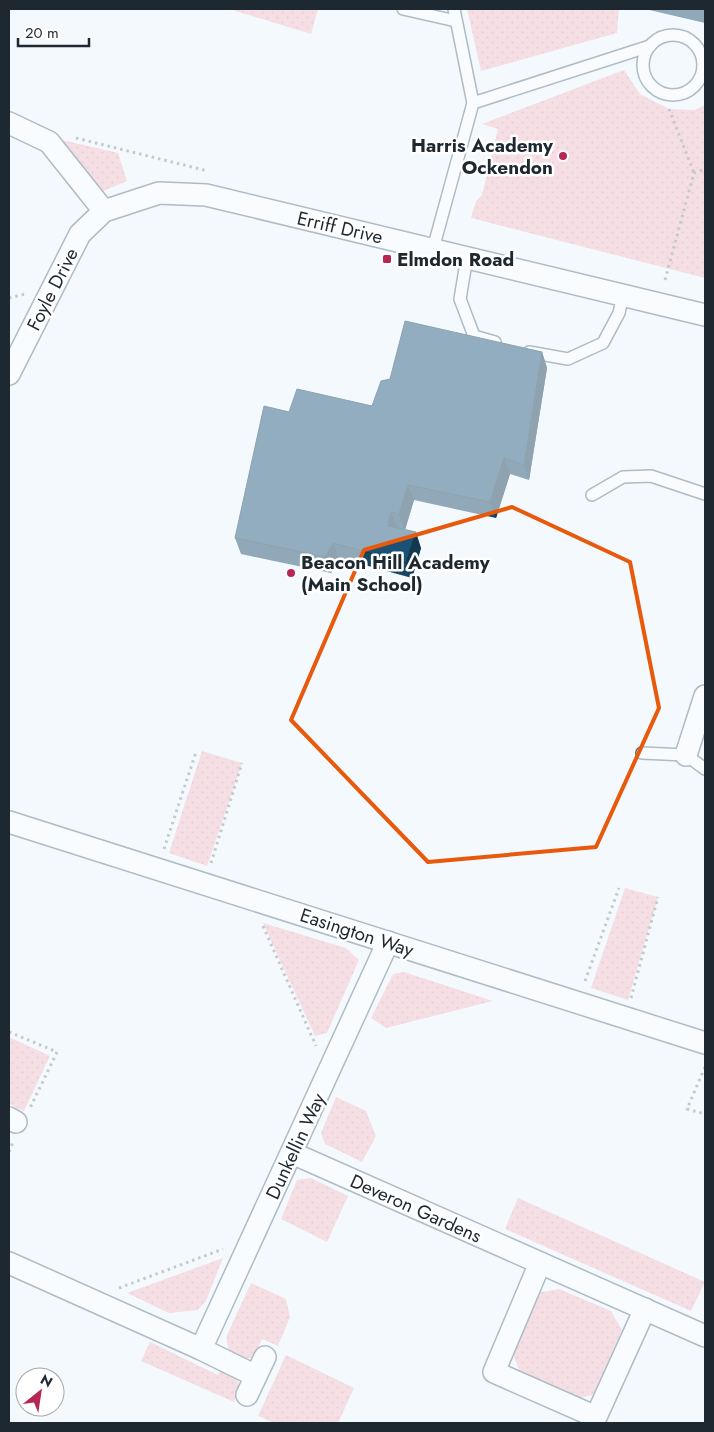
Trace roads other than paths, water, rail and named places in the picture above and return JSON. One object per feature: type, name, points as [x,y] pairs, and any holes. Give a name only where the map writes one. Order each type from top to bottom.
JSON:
[{"type":"street","points":[[9,123],[49,142],[104,211]]},
{"type":"street","name":"Erriff Drive","points":[[104,211],[159,193],[206,195],[705,315]]},
{"type":"street","name":"Foyle Drive","points":[[9,374],[80,234],[104,211]]},
{"type":"street","points":[[686,755],[705,696]]},
{"type":"street","name":"Easington Way","points":[[9,822],[705,1043]]},
{"type":"street","name":"Dunkellin Way","points":[[201,1349],[388,942]]},
{"type":"street","name":"Deveron Gardens","points":[[292,1153],[705,1336]]},
{"type":"street","points":[[9,1263],[201,1349],[256,1376]]},
{"type":"street","points":[[540,1263],[494,1372],[596,1417],[645,1309]]},
{"type":"lane","points":[[403,9],[456,21]]},
{"type":"lane","points":[[433,249],[473,103],[454,9]]},
{"type":"lane","points":[[473,103],[650,46],[659,39],[668,36],[679,36],[688,39],[701,54],[703,64],[697,83],[681,94],[671,95],[653,88],[644,71],[643,62],[650,46]]},
{"type":"lane","points":[[467,257],[460,299],[474,336],[514,349],[568,359],[603,343],[619,313],[623,295]]},
{"type":"lane","points":[[592,495],[623,477],[651,476],[705,494]]},
{"type":"lane","points":[[642,753],[686,755],[705,769]]},
{"type":"place","name":"Harris Academy Ockendon","points":[[563,156]]},
{"type":"place","name":"Elmdon Road","points":[[387,259]]},
{"type":"place","name":"Beacon Hill Academy (Main School)","points":[[291,573]]}]
